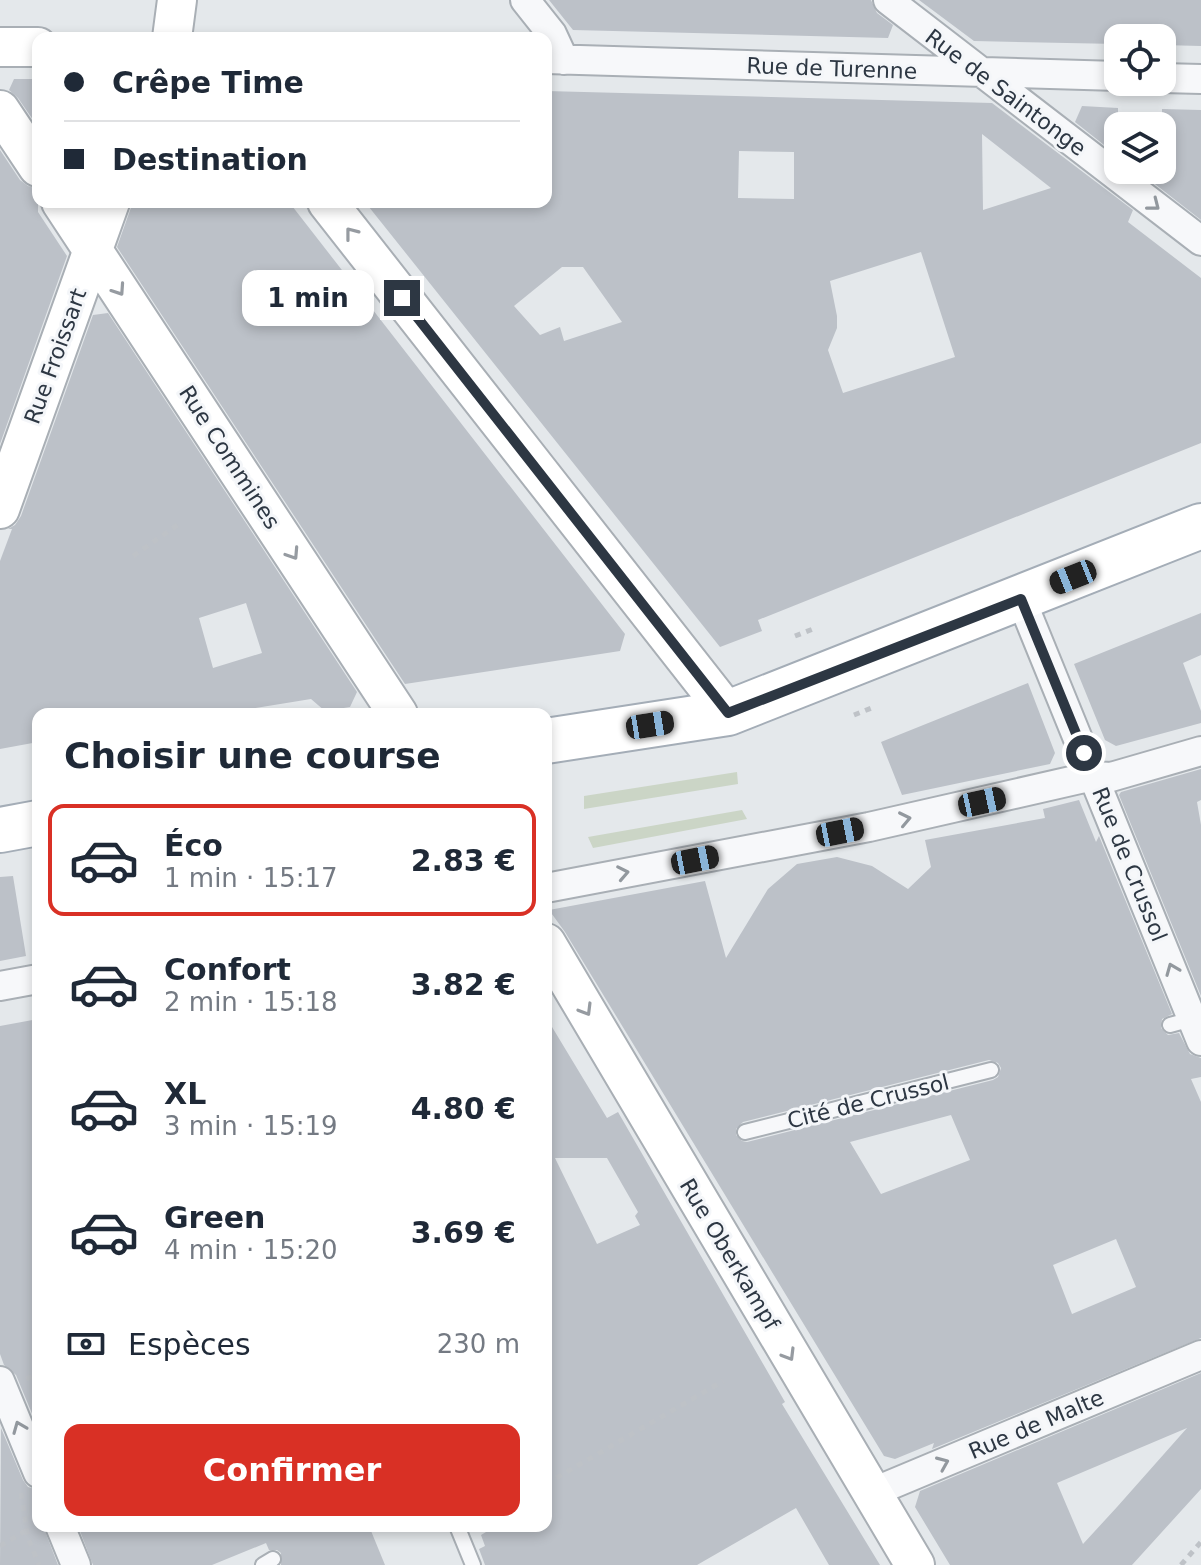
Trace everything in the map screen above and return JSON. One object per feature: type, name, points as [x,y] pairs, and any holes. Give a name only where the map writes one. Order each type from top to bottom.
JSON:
[{"type":"main road","points":[[552,740],[728,713],[1201,526]]},
{"type":"main road","points":[[0,830],[32,824]]},
{"type":"street","points":[[162,0],[170,32]]},
{"type":"street","points":[[172,32],[177,0]]},
{"type":"street","points":[[525,0],[550,32]]},
{"type":"street","name":"Rue de Saintonge","points":[[888,0],[1201,241]]},
{"type":"street","points":[[552,34],[555,59]]},
{"type":"street","points":[[0,47],[32,47]]},
{"type":"street","name":"Rue de Turenne","points":[[555,59],[1104,76]]},
{"type":"street","points":[[1176,78],[1201,79]]},
{"type":"street","points":[[0,110],[32,158]]},
{"type":"street","name":"Rue Commines","points":[[65,208],[394,708]]},
{"type":"street","name":"Rue Froissart","points":[[0,509],[108,208]]},
{"type":"street","points":[[332,208],[728,713]]},
{"type":"street","name":"Rue de Crussol","points":[[1021,599],[1093,776],[1188,1028]]},
{"type":"street","points":[[552,887],[869,827],[1093,776],[1111,777],[1201,751]]},
{"type":"street","name":"Rue Oberkampf","points":[[552,953],[915,1565]]},
{"type":"street","points":[[0,986],[32,980]]},
{"type":"street","name":"Rue de Malte","points":[[871,1493],[1201,1355]]},
{"type":"street","points":[[0,1381],[32,1458]]},
{"type":"street","points":[[62,1532],[76,1565]]},
{"type":"lane","name":"Cité de Crussol","points":[[745,1132],[991,1070]]},
{"type":"lane","points":[[459,1532],[473,1565]]},
{"type":"path","points":[[133,556],[179,524]]},
{"type":"path","points":[[795,636],[813,629]]},
{"type":"path","points":[[854,715],[874,707]]},
{"type":"path","points":[[552,1481],[723,1381]]},
{"type":"path","points":[[32,1463],[25,1459],[17,1474],[27,1530],[39,1565]]},
{"type":"path","points":[[0,1546],[27,1530]]},
{"type":"path","points":[[1181,1565],[1201,1542]]},
{"type":"green space","points":[[737,772],[738,784],[584,809],[584,796]]},
{"type":"green space","points":[[742,810],[747,819],[593,848],[588,837]]},
{"type":"building","points":[[549,0],[871,0],[877,13],[893,25],[888,38],[573,30]]},
{"type":"building","points":[[919,0],[1201,0],[1201,46],[1176,45],[1176,24],[1104,24],[1104,44],[974,41]]},
{"type":"building","points":[[14,79],[32,79],[32,118],[18,98],[9,90]]},
{"type":"building","points":[[552,91],[992,103],[1133,210],[1128,222],[1201,278],[1201,443],[758,620],[762,631],[720,647],[370,208],[552,208]],"holes":[[[982,134],[1051,188],[983,210]],[[739,151],[794,152],[794,199],[738,198]],[[921,252],[955,357],[843,393],[828,350],[837,328],[830,281]],[[562,267],[583,267],[622,322],[564,341],[560,327],[540,335],[514,306]]]},
{"type":"building","points":[[1082,106],[1118,108],[1118,112],[1104,112],[1104,145],[1075,122]]},
{"type":"building","points":[[1162,109],[1201,110],[1201,220],[1155,184],[1176,184],[1176,112],[1162,112]]},
{"type":"building","points":[[0,150],[20,180],[32,187],[32,208],[38,208],[67,256],[0,444]]},
{"type":"building","points":[[131,208],[294,208],[625,634],[620,651],[405,684],[117,247]]},
{"type":"building","points":[[108,313],[357,692],[350,707],[322,708],[311,699],[256,708],[32,708],[32,743],[0,749],[0,561],[12,529],[8,529],[21,516],[93,315]],"holes":[[[246,603],[262,653],[213,668],[199,618]]]},
{"type":"building","points":[[1201,613],[1201,655],[1183,663],[1201,711],[1201,723],[1116,746],[1105,740],[1074,664]]},
{"type":"building","points":[[1028,683],[1055,753],[1050,764],[902,795],[881,742]]},
{"type":"building","points":[[1201,769],[1201,800],[1197,802],[1201,825],[1201,996],[1119,795]]},
{"type":"building","points":[[1079,800],[1096,842],[1099,836],[1172,1014],[1162,1019],[1161,1028],[1168,1035],[1179,1033],[1190,1054],[1201,1058],[1201,1077],[1191,1079],[1201,1102],[1201,1338],[932,1449],[934,1443],[895,1459],[884,1456],[552,914],[552,909],[705,881],[726,958],[768,889],[797,864],[837,857],[872,866],[908,889],[931,867],[925,840],[1045,818],[1043,809]],"holes":[[[989,1060],[998,1063],[1001,1068],[998,1077],[993,1080],[747,1142],[736,1135],[736,1129],[743,1122]],[[951,1115],[970,1160],[881,1194],[850,1142]],[[1116,1239],[1136,1287],[1072,1314],[1053,1265]]]},
{"type":"building","points":[[13,876],[26,956],[0,961],[0,877]]},
{"type":"building","points":[[32,1020],[32,1414],[16,1375],[4,1365],[0,1354],[0,1026]]},
{"type":"building","points":[[552,1027],[607,1118],[618,1112],[785,1402],[782,1404],[880,1565],[829,1565],[796,1508],[697,1565],[485,1565],[479,1549],[485,1546],[481,1535],[486,1532],[552,1532]],"holes":[[[555,1158],[607,1158],[638,1212],[635,1216],[640,1225],[597,1244]]]},
{"type":"building","points":[[1201,1373],[1201,1489],[1132,1565],[950,1565],[915,1507],[920,1491]],"holes":[[[1187,1428],[1083,1544],[1057,1483]]]},
{"type":"building","points":[[1,1428],[23,1480],[32,1488],[32,1532],[45,1532],[58,1565],[0,1565]]},
{"type":"building","points":[[80,1532],[371,1532],[385,1565],[281,1565],[281,1553],[269,1550],[266,1543],[212,1565],[93,1565]]},
{"type":"route","points":[[402,298],[728,713],[1021,599],[1084,753]]}]
